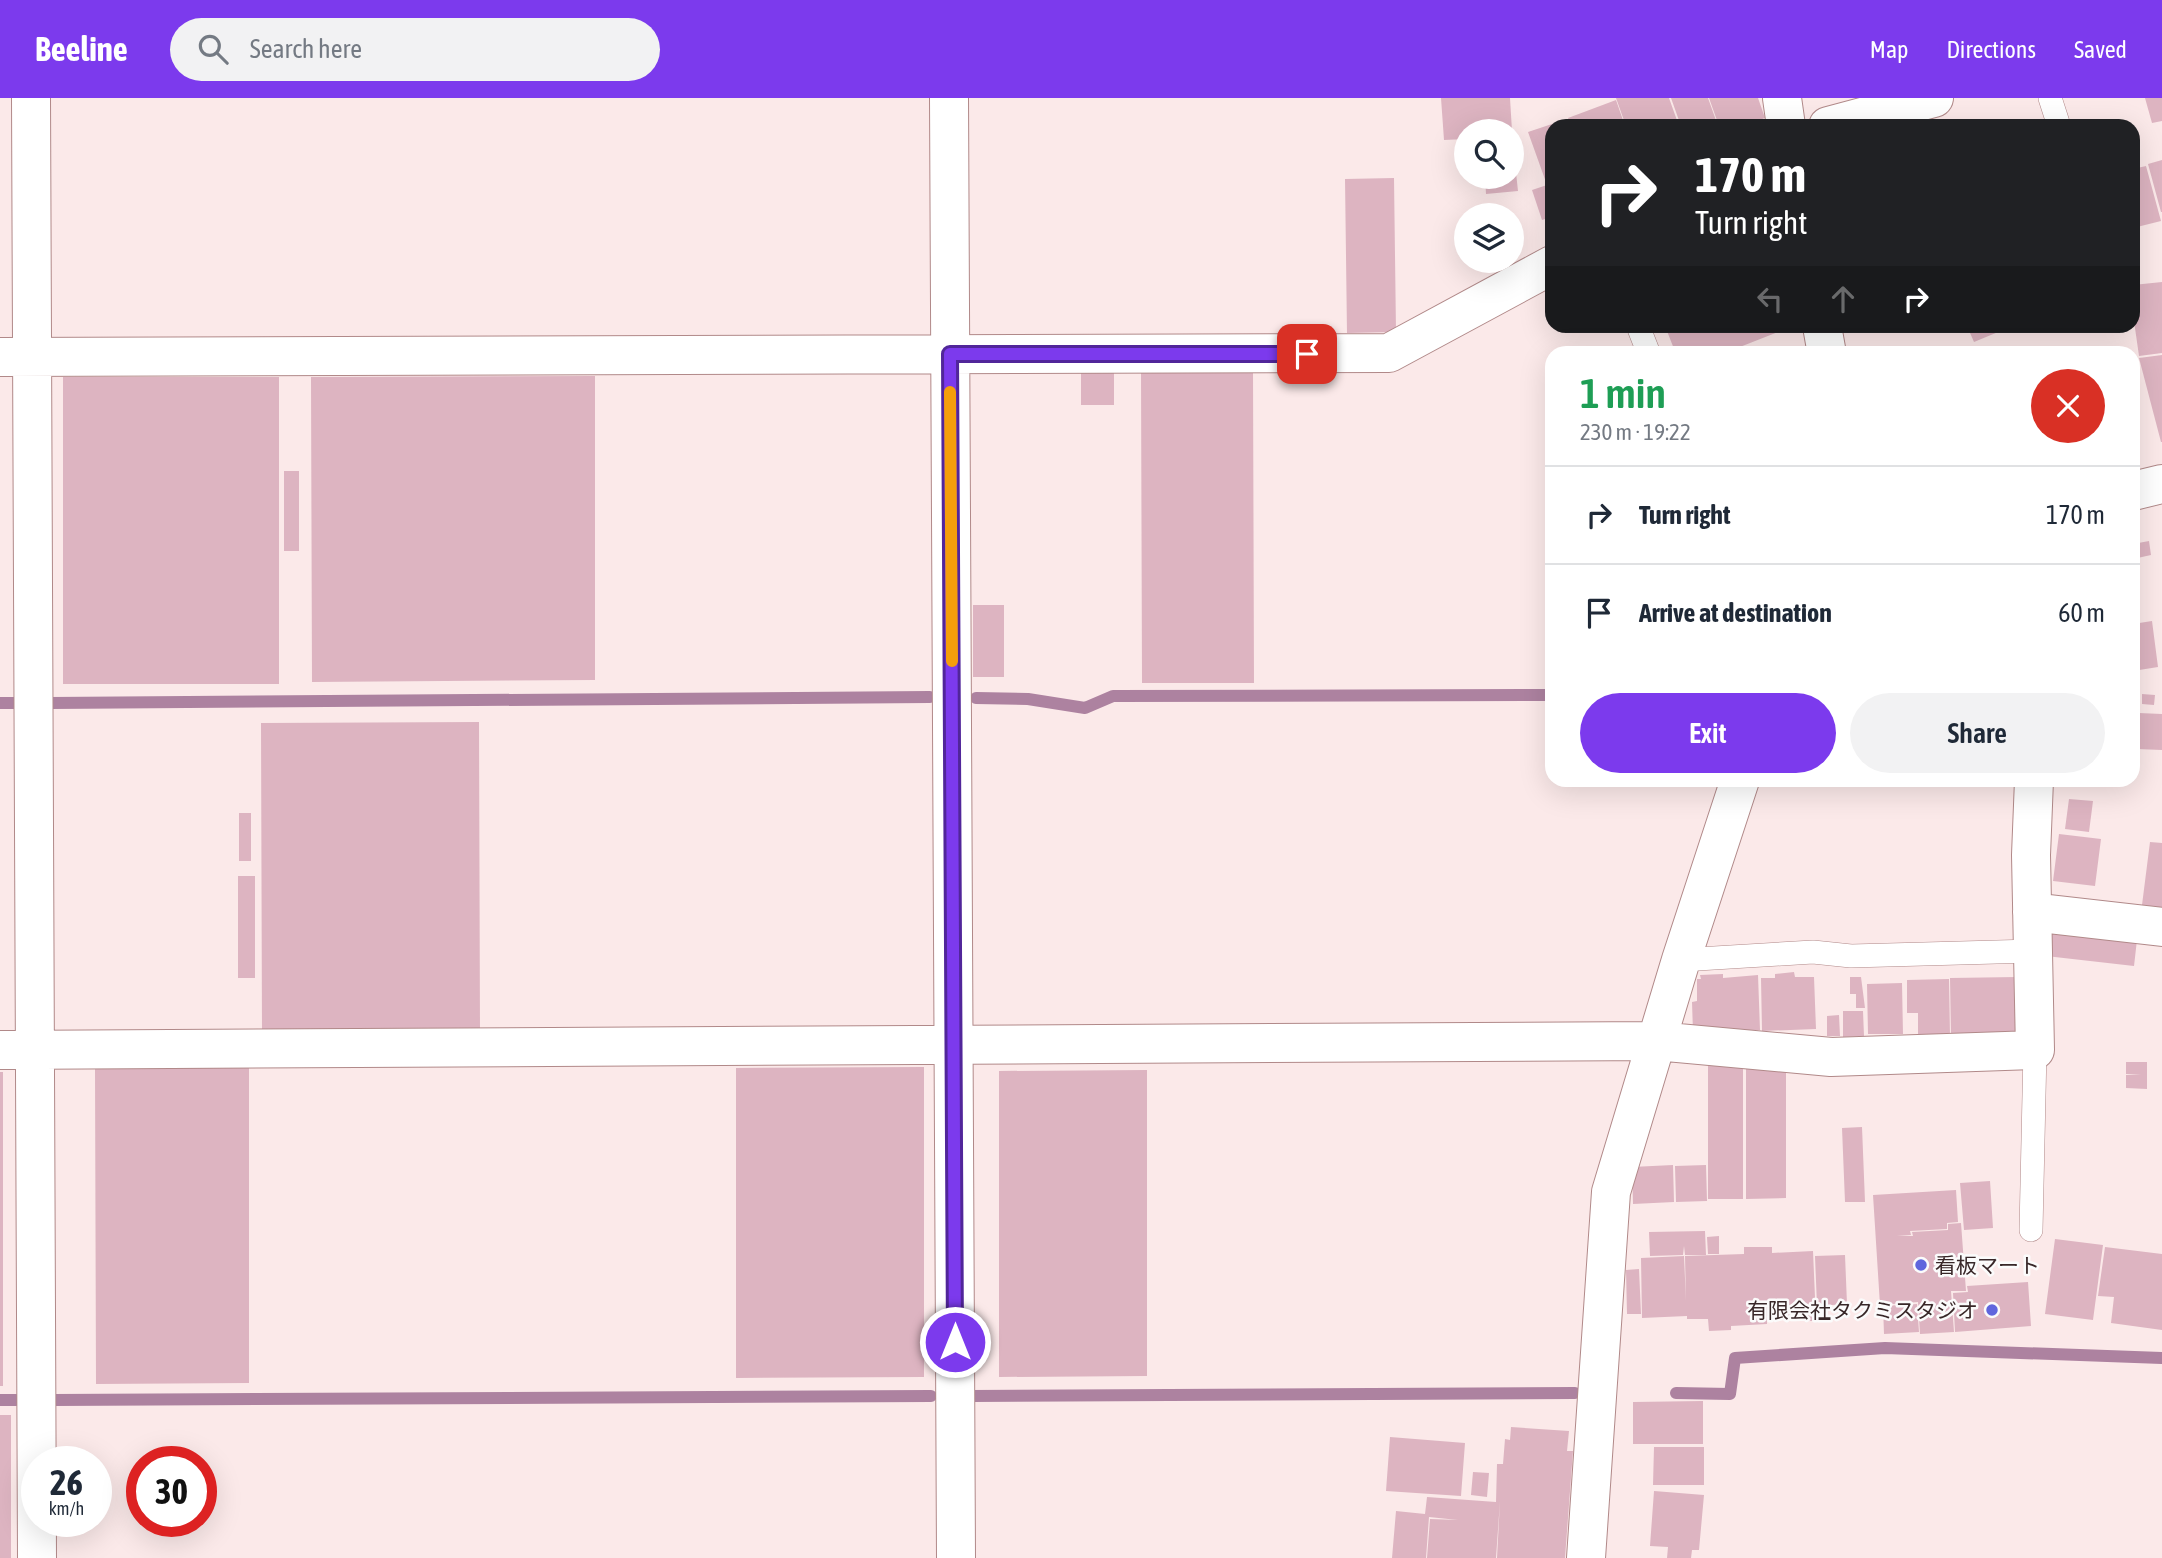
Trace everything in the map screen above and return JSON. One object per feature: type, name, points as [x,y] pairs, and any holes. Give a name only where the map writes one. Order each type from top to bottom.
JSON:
[{"type":"street","points":[[31,98],[16,357],[17,1050],[37,1558]]},
{"type":"street","points":[[949,98],[956,1558]]},
{"type":"street","points":[[1782,98],[1785,119]]},
{"type":"street","points":[[1854,119],[1934,98]]},
{"type":"street","points":[[16,357],[1389,353],[1545,269]]},
{"type":"street","points":[[2140,489],[2162,484]]},
{"type":"street","points":[[1586,1558],[1611,1192],[1681,960],[1738,787]]},
{"type":"street","points":[[17,1050],[1656,1041],[1832,1057],[2035,1050],[2031,855],[2034,787]]},
{"type":"street","points":[[2032,912],[2162,927]]},
{"type":"lane","points":[[2050,98],[2057,119]]},
{"type":"lane","points":[[1681,960],[1813,952],[1851,956],[2033,951]]},
{"type":"lane","points":[[2031,1230],[2035,1050]]},
{"type":"building","points":[[1441,98],[1510,98],[1511,119],[1454,119],[1454,140],[1444,140]]},
{"type":"building","points":[[1616,98],[1669,98],[1676,119],[1624,119]]},
{"type":"building","points":[[1671,98],[1708,98],[1716,119],[1678,119]]},
{"type":"building","points":[[1709,98],[1758,98],[1765,118],[1762,119],[1716,119]]},
{"type":"building","points":[[2145,98],[2162,98],[2162,121],[2152,123]]},
{"type":"building","points":[[1616,100],[1623,119],[1568,119]]},
{"type":"building","points":[[1545,126],[1545,179],[1528,132]]},
{"type":"building","points":[[2162,160],[2162,212],[2161,212],[2148,164]]},
{"type":"building","points":[[2146,166],[2161,221],[2140,226],[2140,167]]},
{"type":"building","points":[[1394,178],[1396,332],[1347,333],[1345,179]]},
{"type":"building","points":[[1545,186],[1545,219],[1542,220],[1532,190]]},
{"type":"building","points":[[1486,189],[1518,189],[1518,191],[1486,194]]},
{"type":"building","points":[[2162,282],[2162,353],[2140,356],[2136,333],[2140,333],[2140,284]]},
{"type":"building","points":[[1668,333],[1775,333],[1742,346],[1673,346]]},
{"type":"building","points":[[1970,333],[1996,333],[1974,342]]},
{"type":"building","points":[[2162,355],[2162,442],[2140,362],[2140,358]]},
{"type":"building","points":[[1114,367],[1114,405],[1081,405],[1081,368]]},
{"type":"building","points":[[1253,369],[1254,683],[1142,683],[1141,370]]},
{"type":"building","points":[[595,376],[595,680],[312,682],[311,377]]},
{"type":"building","points":[[63,377],[279,377],[279,684],[63,684]]},
{"type":"building","points":[[284,471],[299,471],[299,551],[284,551]]},
{"type":"building","points":[[2149,541],[2151,555],[2140,557],[2140,543]]},
{"type":"building","points":[[973,605],[1004,605],[1004,677],[973,677]]},
{"type":"building","points":[[2152,621],[2158,667],[2140,670],[2140,623]]},
{"type":"building","points":[[2142,694],[2155,695],[2154,705],[2142,704]]},
{"type":"building","points":[[2140,713],[2162,714],[2162,750],[2140,749]]},
{"type":"building","points":[[479,722],[480,1033],[262,1034],[261,723]]},
{"type":"building","points":[[2069,799],[2093,801],[2089,832],[2065,829]]},
{"type":"building","points":[[239,813],[251,813],[251,861],[239,861]]},
{"type":"building","points":[[2059,834],[2101,839],[2095,886],[2053,881]]},
{"type":"building","points":[[2150,842],[2162,843],[2162,908],[2142,905]]},
{"type":"building","points":[[238,876],[255,876],[255,978],[238,978]]},
{"type":"building","points":[[2050,921],[2138,931],[2134,966],[2046,956]]},
{"type":"building","points":[[1794,972],[1795,977],[1814,977],[1816,1029],[1762,1031],[1761,978],[1775,978],[1775,974]]},
{"type":"building","points":[[1723,974],[1723,978],[1758,975],[1760,1030],[1693,1032],[1692,1002],[1697,1001],[1697,979],[1701,979],[1700,975]]},
{"type":"building","points":[[1850,977],[1861,977],[1865,1008],[1856,1008],[1856,994],[1850,994]]},
{"type":"building","points":[[2017,977],[2018,1035],[1951,1036],[1950,978]]},
{"type":"building","points":[[1949,979],[1950,1035],[1918,1035],[1918,1013],[1907,1013],[1907,980]]},
{"type":"building","points":[[1902,983],[1903,1034],[1868,1034],[1867,984]]},
{"type":"building","points":[[1843,1011],[1863,1011],[1864,1036],[1843,1037]]},
{"type":"building","points":[[1839,1015],[1840,1036],[1827,1036],[1827,1016]]},
{"type":"building","points":[[2126,1062],[2147,1062],[2147,1089],[2126,1088],[2126,1075],[2141,1075],[2126,1074]]},
{"type":"building","points":[[1743,1065],[1743,1199],[1708,1199],[1708,1066]]},
{"type":"building","points":[[1746,1065],[1786,1065],[1786,1198],[1746,1199]]},
{"type":"building","points":[[924,1067],[924,1377],[736,1378],[736,1068]]},
{"type":"building","points":[[95,1068],[249,1068],[249,1383],[96,1384]]},
{"type":"building","points":[[1147,1070],[1147,1376],[999,1377],[999,1071]]},
{"type":"building","points":[[0,1072],[3,1072],[3,1386],[0,1386]]},
{"type":"building","points":[[1862,1127],[1865,1202],[1845,1202],[1842,1128]]},
{"type":"building","points":[[1673,1165],[1674,1202],[1633,1204],[1632,1167]]},
{"type":"building","points":[[1706,1165],[1707,1201],[1676,1202],[1675,1166]]},
{"type":"building","points":[[1990,1181],[1993,1228],[1964,1230],[1960,1183]]},
{"type":"building","name":"看板マート","points":[[1956,1190],[1958,1222],[1947,1223],[1947,1229],[1910,1231],[1911,1235],[1897,1236],[1913,1236],[1912,1232],[1948,1230],[1948,1224],[1961,1223],[1966,1291],[1951,1291],[1954,1332],[1920,1334],[1918,1302],[1880,1305],[1873,1195]]},
{"type":"building","points":[[1705,1231],[1706,1255],[1685,1255],[1684,1246],[1683,1255],[1650,1256],[1649,1232]]},
{"type":"building","points":[[1719,1236],[1719,1254],[1708,1254],[1707,1237]]},
{"type":"building","points":[[2055,1239],[2103,1245],[2093,1320],[2045,1314]]},
{"type":"building","points":[[1744,1247],[1772,1247],[1772,1253],[1813,1251],[1816,1321],[1805,1321],[1805,1315],[1767,1316],[1767,1324],[1731,1326],[1731,1330],[1709,1331],[1708,1319],[1687,1319],[1687,1316],[1642,1318],[1641,1258],[1684,1256],[1686,1301],[1685,1256],[1744,1254]]},
{"type":"building","points":[[2105,1247],[2162,1254],[2162,1330],[2111,1323],[2114,1297],[2098,1296]]},
{"type":"building","points":[[1845,1255],[1847,1304],[1817,1306],[1815,1256]]},
{"type":"building","points":[[1639,1269],[1641,1314],[1627,1314],[1626,1270]]},
{"type":"building","name":"有限会社タクミスタジオ","points":[[2028,1282],[2031,1326],[1955,1332],[1953,1293],[1968,1292],[1967,1286]]},
{"type":"building","points":[[1917,1304],[1919,1332],[1884,1334],[1883,1306]]},
{"type":"building","points":[[1703,1401],[1703,1444],[1633,1444],[1633,1402]]},
{"type":"building","points":[[0,1415],[11,1415],[11,1558],[0,1558]]},
{"type":"building","points":[[1511,1427],[1569,1431],[1567,1451],[1573,1451],[1565,1558],[1497,1558],[1500,1501],[1496,1558],[1427,1558],[1430,1519],[1458,1520],[1429,1517],[1426,1558],[1392,1558],[1396,1511],[1425,1514],[1427,1497],[1496,1502],[1497,1464],[1503,1464],[1505,1439],[1510,1440]]},
{"type":"building","points":[[1390,1437],[1465,1443],[1461,1496],[1386,1491]]},
{"type":"building","points":[[1654,1447],[1704,1447],[1704,1485],[1653,1485]]},
{"type":"building","points":[[1473,1472],[1489,1473],[1487,1497],[1471,1495]]},
{"type":"building","points":[[1654,1491],[1704,1495],[1699,1550],[1692,1550],[1691,1558],[1667,1558],[1668,1547],[1650,1546]]},
{"type":"waterway","points":[[976,698],[1028,699],[1085,708],[1113,696],[1545,695]]},
{"type":"waterway","points":[[50,703],[930,697]]},
{"type":"waterway","points":[[0,703],[15,703]]},
{"type":"waterway","points":[[1676,1393],[1730,1394],[1735,1358],[1885,1348],[2162,1358]]},
{"type":"waterway","points":[[971,1396],[1575,1393]]},
{"type":"waterway","points":[[53,1400],[931,1396]]},
{"type":"waterway","points":[[0,1400],[16,1400]]},
{"type":"slow traffic","points":[[950,392],[952,661]]},
{"type":"place","name":"看板マート","points":[[1921,1265]]},
{"type":"place","name":"有限会社タクミスタジオ","points":[[1992,1310]]},
{"type":"route","points":[[955,1342],[950,354],[1307,354]]}]
